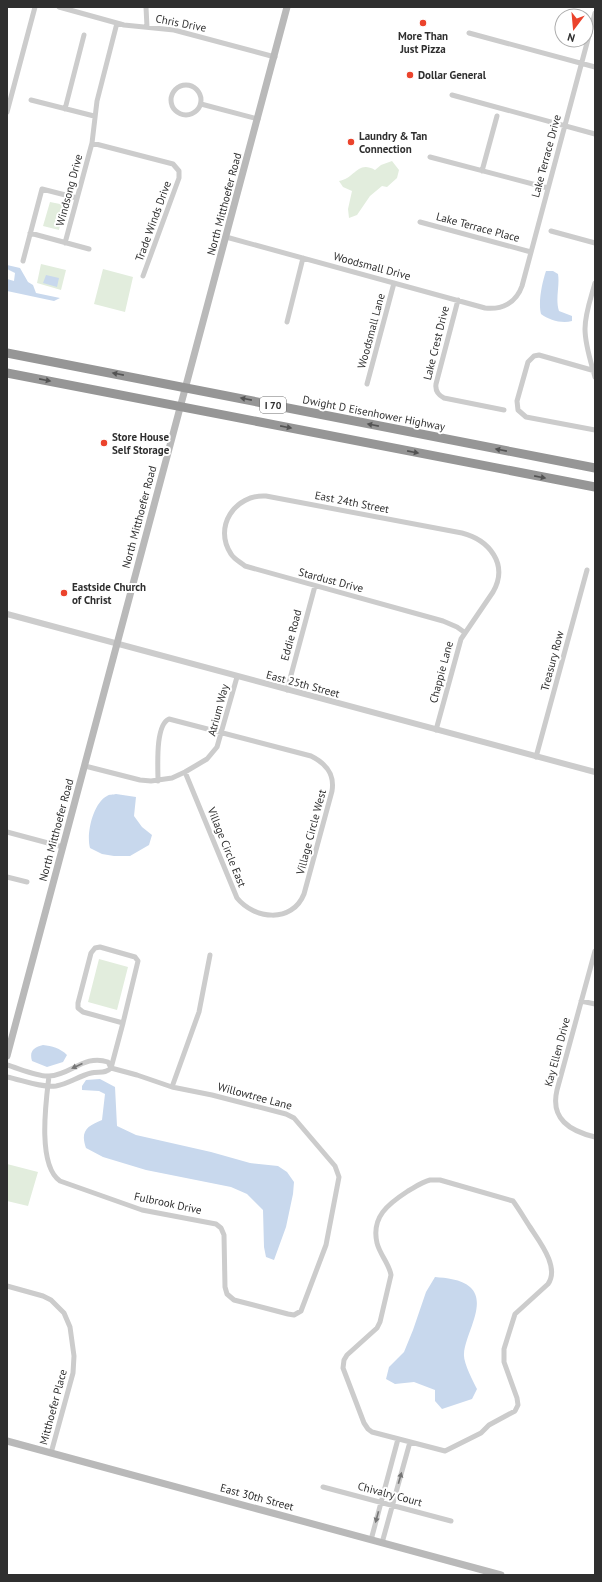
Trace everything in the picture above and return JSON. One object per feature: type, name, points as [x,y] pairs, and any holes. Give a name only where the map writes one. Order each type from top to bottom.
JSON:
[{"type":"highway","name":"Dwight D Eisenhower Highway","points":[[7,353],[595,468]]},
{"type":"highway","name":"I 70","points":[[7,372],[595,487]]},
{"type":"main road","name":"North Mitthoefer Road","points":[[7,1056],[190,366],[275,57],[287,7]]},
{"type":"main road","name":"East 30th Street","points":[[7,1441],[501,1575]]},
{"type":"street","points":[[7,112],[35,7]]},
{"type":"street","name":"Chris Drive","points":[[59,7],[117,23],[174,30],[275,57]]},
{"type":"street","points":[[146,7],[147,27]]},
{"type":"street","name":"Lake Terrace Drive","points":[[512,302],[521,289],[595,13]]},
{"type":"street","name":"Windsong Drive","points":[[89,249],[65,243],[92,143],[96,101],[117,23]]},
{"type":"street","points":[[469,33],[595,67]]},
{"type":"street","points":[[65,109],[84,35]]},
{"type":"street","points":[[179,86],[191,86],[200,93],[201,104],[194,113],[183,115],[177,112],[173,106],[172,95],[179,86]]},
{"type":"street","points":[[452,95],[595,134]]},
{"type":"street","points":[[31,100],[94,116]]},
{"type":"street","points":[[201,104],[258,119]]},
{"type":"street","points":[[482,171],[497,116]]},
{"type":"street","name":"Trade Winds Drive","points":[[92,143],[173,164],[180,171],[179,178],[143,276]]},
{"type":"street","points":[[430,157],[548,188]]},
{"type":"street","points":[[23,261],[42,189],[77,198]]},
{"type":"street","name":"Lake Terrace Place","points":[[420,222],[531,252]]},
{"type":"street","points":[[552,231],[595,243]]},
{"type":"street","points":[[30,233],[65,243]]},
{"type":"street","name":"Woodsmall Drive","points":[[226,237],[492,308],[501,307],[512,302]]},
{"type":"street","points":[[287,322],[303,258]]},
{"type":"street","name":"Woodsmall Lane","points":[[367,384],[394,283]]},
{"type":"street","points":[[595,283],[586,323],[586,339],[592,356],[595,377]]},
{"type":"street","name":"Lake Crest Drive","points":[[458,300],[436,384],[436,391],[439,396],[444,398],[504,410]]},
{"type":"street","points":[[594,370],[539,355],[532,357],[528,362],[517,401],[519,412],[528,417],[595,430]]},
{"type":"street","name":"East 24th Street","points":[[228,519],[233,510],[242,501],[253,496],[266,496],[462,533],[480,540]]},
{"type":"street","name":"Stardust Drive","points":[[228,519],[225,530],[226,542],[231,554],[237,560],[250,568],[443,621],[464,632]]},
{"type":"street","name":"Chappie Lane","points":[[436,730],[458,646],[464,632],[493,592],[498,577],[498,565],[495,556],[480,540]]},
{"type":"street","name":"Treasury Row","points":[[536,757],[587,570]]},
{"type":"street","name":"Eddie Road","points":[[287,690],[315,586]]},
{"type":"street","name":"East 25th Street","points":[[7,614],[595,772]]},
{"type":"street","name":"Atrium Way","points":[[85,766],[140,780],[158,781],[172,778],[185,772],[213,754],[218,745],[237,677]]},
{"type":"street","name":"Village Circle West","points":[[158,781],[158,743],[163,724],[167,720],[172,719],[311,756],[321,761],[330,773],[333,785],[332,791],[304,894],[298,906],[290,912]]},
{"type":"street","name":"Village Circle East","points":[[185,772],[237,898],[246,907],[260,912],[276,915],[290,912]]},
{"type":"street","points":[[7,832],[63,847]]},
{"type":"street","points":[[7,877],[27,882]]},
{"type":"street","points":[[111,1068],[123,1023],[138,961],[135,957],[100,947],[91,953],[78,1008],[83,1012],[123,1023]]},
{"type":"street","name":"Kay Ellen Drive","points":[[595,952],[557,1090],[556,1104],[560,1116],[569,1128],[595,1137]]},
{"type":"street","points":[[172,1087],[199,1012],[210,955]]},
{"type":"street","points":[[581,1001],[595,1004]]},
{"type":"street","name":"Willowtree Lane","points":[[49,1076],[94,1060],[108,1062],[111,1068]]},
{"type":"street","points":[[7,1065],[49,1076]]},
{"type":"street","name":"Willowtree Lane","points":[[7,1077],[48,1086],[55,1086],[85,1074],[104,1072],[111,1068],[172,1087],[289,1114],[299,1122],[337,1169],[339,1181],[326,1245],[304,1306],[301,1311],[294,1315]]},
{"type":"street","name":"Fulbrook Drive","points":[[49,1076],[44,1135],[50,1169],[60,1181],[142,1210],[216,1224],[221,1228],[224,1235],[225,1287],[229,1297],[234,1300],[294,1315]]},
{"type":"street","points":[[430,1180],[440,1180],[513,1201],[545,1252],[552,1272],[548,1284],[515,1314],[504,1349],[504,1362],[517,1398],[517,1407],[514,1412],[489,1425],[481,1433],[445,1451],[401,1440],[372,1432],[364,1425],[343,1368],[344,1360],[347,1355],[377,1328],[380,1322],[391,1275],[390,1269],[377,1243],[377,1228],[381,1214],[393,1200],[423,1182],[430,1180]]},
{"type":"street","name":"Mitthoefer Place","points":[[7,1286],[43,1296],[51,1300],[61,1308],[69,1321],[74,1351],[73,1373],[51,1453]]},
{"type":"street","points":[[371,1540],[381,1502],[401,1440]]},
{"type":"street","points":[[382,1543],[410,1442]]},
{"type":"street","name":"Chivalry Court","points":[[323,1487],[451,1521]]},
{"type":"green space","points":[[392,161],[399,170],[397,178],[387,187],[382,186],[370,196],[357,215],[349,218],[348,209],[352,191],[343,187],[339,181],[344,180],[364,167],[375,170],[381,165]]},
{"type":"green space","points":[[50,202],[65,205],[59,230],[43,226]]},
{"type":"green space","points":[[41,264],[66,270],[61,290],[37,283]]},
{"type":"green space","points":[[103,269],[133,277],[125,312],[94,304]]},
{"type":"green space","points":[[99,959],[128,967],[117,1010],[88,1002]]},
{"type":"green space","points":[[7,1164],[38,1172],[28,1206],[7,1201]]},
{"type":"water","points":[[7,265],[20,268],[28,282],[33,285],[36,293],[60,298],[54,301],[7,291],[7,279],[14,281],[15,273],[7,269]]},
{"type":"water","points":[[546,271],[553,271],[558,274],[557,302],[559,311],[572,316],[572,321],[556,321],[541,314],[541,292]]},
{"type":"water","points":[[46,275],[59,278],[57,287],[43,283]]},
{"type":"water","points":[[116,794],[136,797],[134,816],[142,827],[152,835],[149,845],[130,856],[102,854],[90,848],[89,835],[94,812],[102,800],[108,795]]},
{"type":"water","points":[[43,1045],[56,1048],[67,1055],[63,1062],[47,1067],[32,1061],[31,1055],[33,1050]]},
{"type":"water","points":[[100,1079],[115,1087],[117,1126],[136,1135],[211,1152],[250,1163],[278,1166],[287,1172],[294,1182],[293,1194],[286,1227],[274,1260],[266,1257],[264,1247],[263,1210],[247,1194],[231,1187],[146,1170],[103,1157],[86,1148],[84,1133],[89,1127],[102,1120],[105,1094],[99,1091],[82,1090],[82,1086],[86,1080]]},
{"type":"water","points":[[435,1277],[453,1279],[466,1284],[475,1294],[477,1301],[474,1319],[465,1346],[464,1357],[477,1389],[472,1399],[442,1409],[435,1401],[435,1390],[414,1382],[395,1384],[386,1379],[389,1367],[404,1352],[426,1292]]},
{"type":"place","name":"More Than Just Pizza","points":[[423,23]]},
{"type":"place","name":"Dollar General","points":[[410,75]]},
{"type":"place","name":"Laundry & Tan Connection","points":[[351,142]]},
{"type":"place","name":"Store House Self Storage","points":[[104,443]]},
{"type":"place","name":"Eastside Church of Christ","points":[[64,593]]}]
